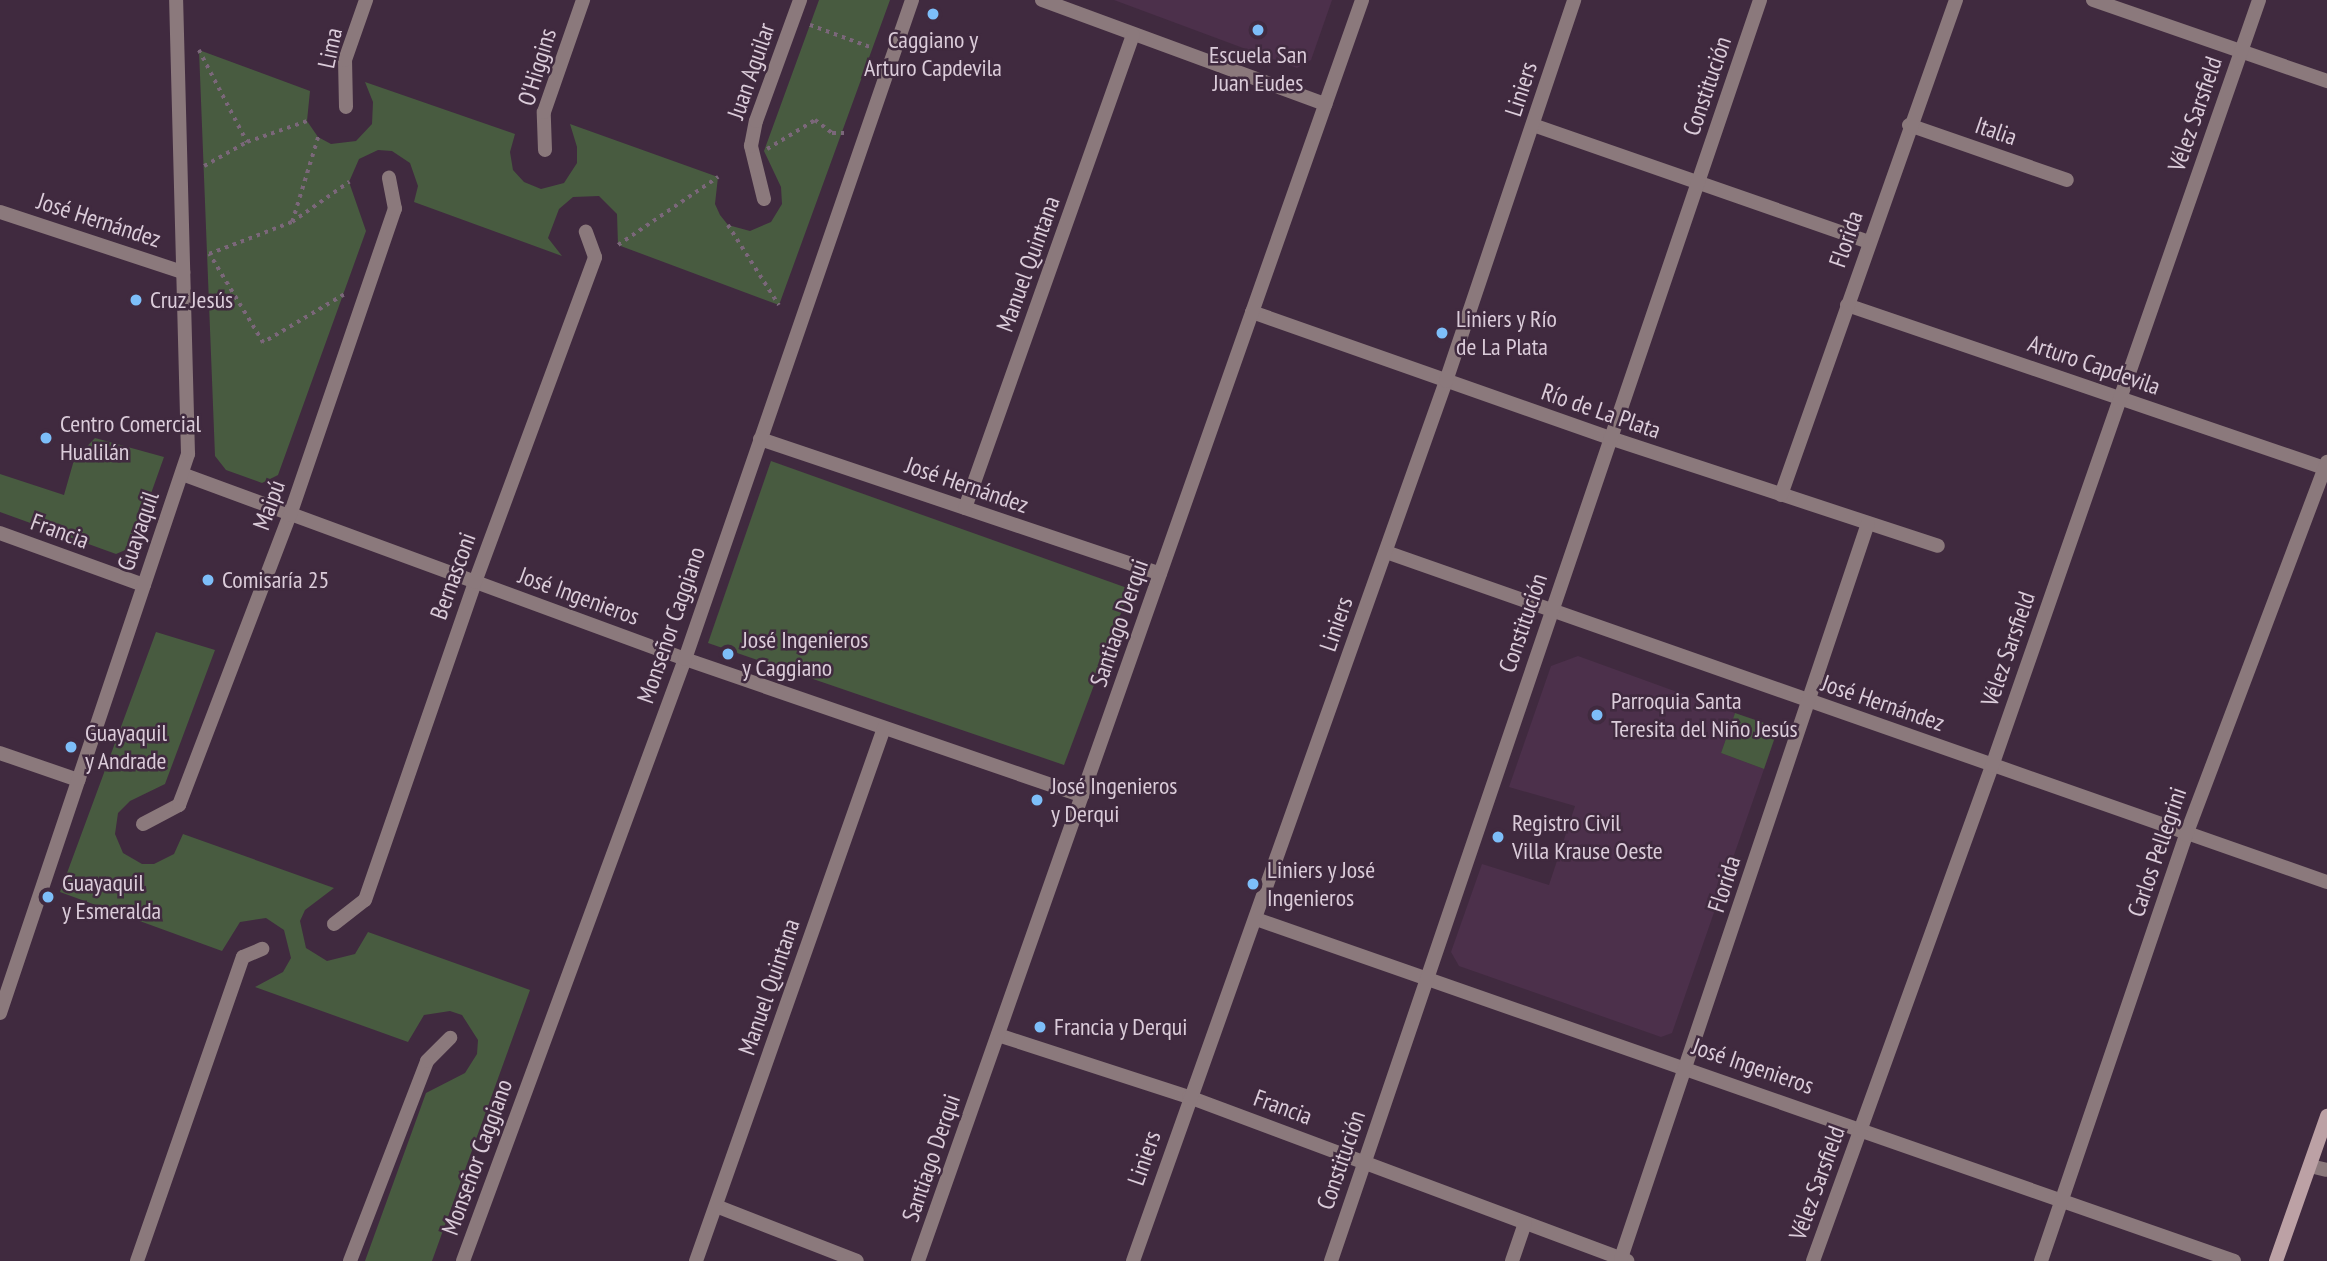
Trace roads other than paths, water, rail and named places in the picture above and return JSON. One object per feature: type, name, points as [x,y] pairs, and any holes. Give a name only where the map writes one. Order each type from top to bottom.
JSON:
[{"type":"main road","points":[[2276,1261],[2327,1116]]},
{"type":"street","name":"Guayaquil","points":[[0,1013],[6,974],[79,780],[188,454],[176,0]]},
{"type":"street","name":"Lima","points":[[346,107],[345,60],[366,0]]},
{"type":"street","name":"O'Higgins","points":[[545,150],[544,112],[583,0]]},
{"type":"street","name":"Juan Aguilar","points":[[764,199],[751,146],[755,121],[800,0]]},
{"type":"street","name":"Monseñor Caggiano","points":[[463,1261],[685,659],[912,0]]},
{"type":"street","points":[[1042,0],[1325,104]]},
{"type":"street","name":"Santiago Derqui","points":[[918,1261],[1362,0]]},
{"type":"street","name":"Liniers","points":[[1133,1261],[1189,1097],[1256,919],[1446,380],[1574,0]]},
{"type":"street","name":"Constitución","points":[[1331,1261],[1760,0]]},
{"type":"street","name":"Florida","points":[[1781,495],[1909,125],[1956,0]]},
{"type":"street","points":[[2093,0],[2327,80]]},
{"type":"street","name":"Vélez Sarsfield","points":[[1813,1261],[1992,766],[2259,0]]},
{"type":"street","name":"Manuel Quintana","points":[[965,508],[1133,35]]},
{"type":"street","points":[[1533,125],[1869,242]]},
{"type":"street","name":"Italia","points":[[1909,125],[2067,180]]},
{"type":"street","name":"Maipú","points":[[143,824],[179,805],[290,515],[395,209],[389,178]]},
{"type":"street","name":"José Hernández","points":[[0,212],[183,272]]},
{"type":"street","name":"Bernasconi","points":[[334,924],[365,900],[475,582],[595,257],[586,232]]},
{"type":"street","name":"Arturo Capdevila","points":[[1847,304],[2326,467]]},
{"type":"street","name":"Río de La Plata","points":[[1252,312],[1610,438],[1938,546]]},
{"type":"street","name":"José Hernández","points":[[760,439],[1160,574]]},
{"type":"street","name":"Carlos Pellegrini","points":[[2040,1261],[2186,835],[2326,467]]},
{"type":"street","name":"José Ingenieros","points":[[182,474],[685,659],[1082,796]]},
{"type":"street","name":"Florida","points":[[1625,1260],[1868,523]]},
{"type":"street","name":"Francia","points":[[0,533],[144,585]]},
{"type":"street","name":"José Hernández","points":[[1385,552],[2186,835],[2327,882]]},
{"type":"street","name":"Manuel Quintana","points":[[696,1261],[884,727]]},
{"type":"street","points":[[0,753],[79,780]]},
{"type":"street","name":"José Ingenieros","points":[[1256,919],[1687,1067],[2234,1261]]},
{"type":"street","points":[[137,1261],[243,957],[262,949]]},
{"type":"street","name":"Francia","points":[[998,1035],[1189,1097],[1625,1260]]},
{"type":"street","points":[[350,1261],[426,1061],[450,1038]]},
{"type":"street","points":[[2309,1166],[2327,1170]]},
{"type":"street","points":[[716,1206],[857,1261]]},
{"type":"street","points":[[1512,1261],[1525,1223]]},
{"type":"place","name":"Caggiano y Arturo Capdevila","points":[[933,14]]},
{"type":"place","name":"Escuela San Juan Eudes","points":[[1258,30]]},
{"type":"place","name":"Cruz Jesús","points":[[136,300]]},
{"type":"place","name":"Liniers y Río de La Plata","points":[[1442,333]]},
{"type":"place","name":"Centro Comercial Hualilán","points":[[46,438]]},
{"type":"place","name":"Comisaría 25","points":[[208,580]]},
{"type":"place","name":"José Ingenieros y Caggiano","points":[[728,654]]},
{"type":"place","name":"Parroquia Santa Teresita del Niño Jesús","points":[[1597,715]]},
{"type":"place","name":"Guayaquil y Andrade","points":[[71,747]]},
{"type":"place","name":"José Ingenieros y Derqui","points":[[1037,800]]},
{"type":"place","name":"Registro Civil Villa Krause Oeste","points":[[1498,837]]},
{"type":"place","name":"Liniers y José Ingenieros","points":[[1253,884]]},
{"type":"place","name":"Guayaquil y Esmeralda","points":[[48,897]]},
{"type":"place","name":"Francia y Derqui","points":[[1040,1027]]}]
